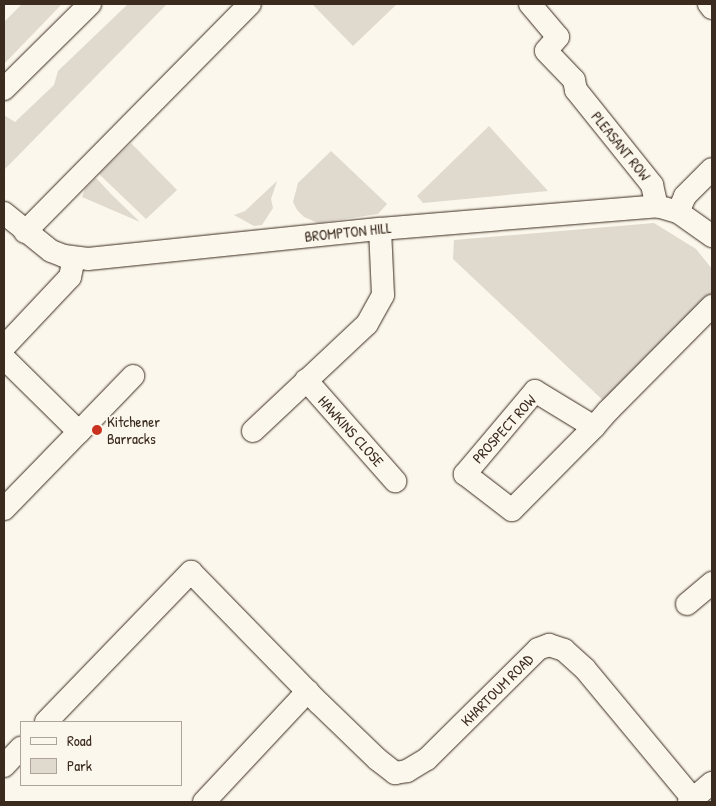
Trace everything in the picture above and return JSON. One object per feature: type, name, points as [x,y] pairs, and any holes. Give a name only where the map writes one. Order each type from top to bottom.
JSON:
[{"type":"street","points":[[4,89],[90,4]]},
{"type":"street","points":[[26,232],[250,4]]},
{"type":"street","name":"PLEASANT ROW","points":[[530,4],[558,37],[546,50],[574,80],[576,90],[652,185],[668,209]]},
{"type":"street","points":[[709,4],[712,8]]},
{"type":"street","points":[[712,169],[685,196],[668,209],[712,236]]},
{"type":"street","name":"BROMPTON HILL","points":[[4,213],[51,251],[74,258],[144,255],[380,229],[668,209]]},
{"type":"street","points":[[253,431],[367,324],[382,295],[380,229]]},
{"type":"street","points":[[4,347],[70,277],[74,258]]},
{"type":"street","name":"PROSPECT ROW","points":[[594,427],[535,391],[465,474],[512,510],[594,427],[712,306]]},
{"type":"street","points":[[4,358],[79,432]]},
{"type":"street","points":[[4,509],[133,376]]},
{"type":"street","name":"HAWKINS CLOSE","points":[[306,380],[395,481]]},
{"type":"street","name":"KHARTOUM ROAD","points":[[47,721],[191,572],[308,691],[377,759],[394,773],[407,771],[427,759],[538,649],[546,645],[553,645],[564,650],[585,669],[691,801]]},
{"type":"street","points":[[687,604],[712,583]]},
{"type":"street","points":[[204,802],[308,691]]},
{"type":"street","points":[[4,766],[20,749]]},
{"type":"street","points":[[691,801],[712,783]]},
{"type":"green space","points":[[22,4],[62,4],[4,64],[4,22]]},
{"type":"green space","points":[[128,4],[167,4],[4,170],[4,115],[15,122],[54,85],[58,71]]},
{"type":"green space","points":[[312,4],[397,4],[353,46]]},
{"type":"green space","points":[[489,126],[548,191],[423,203],[417,196]]},
{"type":"green space","points":[[131,143],[177,190],[146,219],[99,174]]},
{"type":"green space","points":[[331,151],[387,204],[378,214],[318,223],[304,217],[297,210],[293,202],[298,183]]},
{"type":"green space","points":[[96,178],[140,222],[82,197],[85,189]]},
{"type":"green space","points":[[277,181],[271,199],[273,208],[262,225],[254,226],[234,215],[245,211]]},
{"type":"green space","points":[[654,223],[696,249],[712,269],[712,300],[609,406],[453,259],[454,240]]},
{"type":"place","name":"Kitchener Barracks","points":[[97,430]]}]
